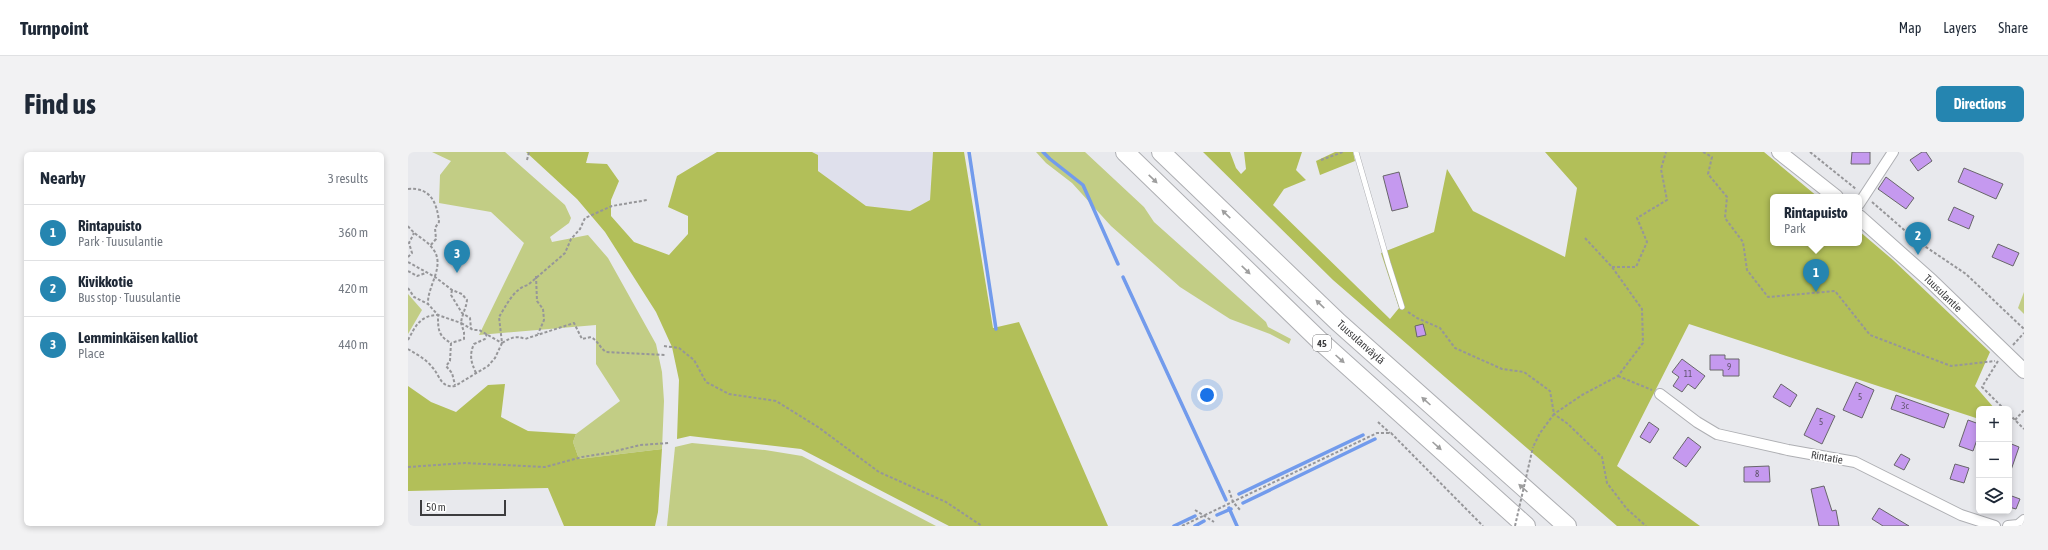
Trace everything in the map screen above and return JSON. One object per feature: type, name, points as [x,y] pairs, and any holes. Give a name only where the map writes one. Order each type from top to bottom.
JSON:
[{"type":"highway","name":"45","points":[[1125,152],[1319,340],[1526,526]]},
{"type":"highway","name":"Tuusulanväylä","points":[[1161,152],[1338,322],[1567,526]]},
{"type":"main road","points":[[1782,153],[1832,194]]},
{"type":"main road","name":"Tuusulantie","points":[[1862,219],[1926,276],[2024,371]]},
{"type":"street","points":[[1862,200],[1893,152]]},
{"type":"street","name":"Rintatie","points":[[1660,394],[1697,422],[1717,434],[1788,450],[1855,462],[1961,515],[1995,526]]},
{"type":"lane","points":[[1356,152],[1402,308]]},
{"type":"path","points":[[527,160],[529,152]]},
{"type":"path","points":[[1321,160],[1342,152]]},
{"type":"path","points":[[1612,267],[1636,267],[1647,242],[1637,218],[1667,200],[1661,169],[1666,152]]},
{"type":"path","points":[[1703,152],[1712,157],[1708,174],[1727,197],[1725,218],[1743,242],[1747,270],[1768,297],[1835,291],[1870,335],[1951,366],[1998,360],[1982,387],[2001,406]]},
{"type":"path","points":[[1810,152],[1856,194]]},
{"type":"path","points":[[408,189],[422,189],[433,198],[436,203],[439,222],[435,228],[436,239],[430,246]]},
{"type":"path","points":[[408,349],[432,366],[437,378],[444,384],[455,386],[488,366],[495,358],[502,343],[499,317],[522,286],[528,285],[536,276],[565,253],[571,239],[580,229],[585,218],[612,206],[647,200]]},
{"type":"path","points":[[1862,200],[1917,241],[1966,274],[2024,329]]},
{"type":"path","points":[[408,226],[414,233],[426,241],[437,255],[438,262],[435,277],[428,296],[428,304]]},
{"type":"path","points":[[408,257],[412,253],[410,243],[414,233]]},
{"type":"path","points":[[1515,526],[1533,447],[1540,432],[1554,414],[1582,395],[1618,376],[1644,343],[1642,309],[1612,267],[1585,238]]},
{"type":"path","points":[[408,262],[435,277],[452,290],[462,294],[467,300],[466,308],[462,313],[461,323],[464,332],[464,339],[451,344]]},
{"type":"path","points":[[409,272],[417,276],[427,273]]},
{"type":"path","points":[[536,276],[537,301],[543,309],[544,320],[538,334]]},
{"type":"path","points":[[408,288],[414,297],[428,304],[438,315],[438,330],[441,337],[451,344]]},
{"type":"path","points":[[452,290],[451,295],[462,313],[470,318],[471,329]]},
{"type":"path","points":[[1402,308],[1417,318],[1440,328],[1455,348],[1502,368],[1524,372],[1550,391],[1554,414],[1568,424],[1602,457],[1607,483],[1627,509],[1646,526]]},
{"type":"path","points":[[408,340],[414,327],[420,320],[430,315],[438,315],[461,323],[471,329],[479,330],[502,343]]},
{"type":"path","points":[[502,343],[518,336],[525,339],[574,323],[582,339],[592,337],[599,342],[601,348],[606,352],[666,355]]},
{"type":"path","points":[[2011,347],[2024,333]]},
{"type":"path","points":[[476,373],[471,362],[471,352],[474,344],[485,339],[487,334]]},
{"type":"path","points":[[451,344],[450,361],[446,366],[452,373],[455,386]]},
{"type":"path","points":[[664,346],[679,348],[694,360],[706,382],[729,394],[776,401],[818,427],[879,472],[946,502],[982,526]]},
{"type":"path","points":[[1618,376],[1660,394]]},
{"type":"path","points":[[2015,420],[2024,410]]},
{"type":"path","points":[[2012,417],[2024,429]]},
{"type":"path","points":[[1378,422],[1391,433],[1483,526]]},
{"type":"path","points":[[1182,526],[1377,433],[1391,433]]},
{"type":"path","points":[[408,467],[465,463],[545,467],[582,457],[640,445],[669,443]]},
{"type":"path","points":[[1229,490],[1233,502],[1241,511]]},
{"type":"path","points":[[1195,510],[1214,522]]},
{"type":"shaded area","points":[[812,152],[933,152],[930,200],[910,211],[866,206],[818,171],[818,155]]},
{"type":"green space","points":[[432,152],[505,152],[565,205],[571,218],[569,223],[550,237],[552,242],[588,235],[608,258],[656,344],[662,372],[664,401],[662,449],[579,459],[573,442],[576,434],[620,401],[596,364],[596,325],[479,335],[524,243],[491,212],[439,203],[440,175],[451,161]]},
{"type":"green space","points":[[526,152],[589,152],[586,163],[607,164],[619,181],[611,200],[611,216],[634,242],[669,255],[688,234],[688,216],[668,207],[677,176],[717,152],[812,152],[818,155],[818,171],[866,206],[910,211],[930,200],[933,152],[964,152],[993,328],[1019,322],[1108,526],[949,526],[801,449],[690,436],[677,439],[679,380],[672,347],[656,312],[605,232],[577,199]]},
{"type":"green space","points":[[1036,152],[1085,152],[1144,207],[1154,222],[1266,322],[1268,327],[1291,339],[1289,344],[1270,334],[1230,319],[1180,287],[1111,226],[1072,183],[1046,163]]},
{"type":"green space","points":[[1203,152],[1230,152],[1236,168],[1241,174],[1246,169],[1244,152],[1302,152],[1296,170],[1306,180],[1284,189],[1273,205],[1390,319],[1399,308],[1381,253],[1434,232],[1447,169],[1473,211],[1565,257],[1577,188],[1545,152],[1764,152],[1814,194],[1770,194],[1770,246],[1862,246],[1862,234],[1893,260],[1990,352],[1975,386],[1992,406],[1976,406],[1976,418],[1689,324],[1617,466],[1700,526],[1617,526],[1333,280]]},
{"type":"green space","points":[[1335,152],[1353,152],[1355,161],[1320,175],[1316,161]]},
{"type":"green space","points":[[2024,292],[2024,314],[2018,308]]},
{"type":"green space","points":[[408,294],[422,310],[408,334]]},
{"type":"green space","points":[[505,384],[501,417],[528,431],[576,434],[573,442],[579,459],[662,449],[658,512],[655,526],[564,526],[548,488],[408,491],[408,386],[431,402],[456,412],[488,385]]},
{"type":"green space","points":[[692,443],[765,450],[802,456],[936,526],[667,526],[675,447]]},
{"type":"building","points":[[1852,152],[1870,152],[1870,164],[1851,164]]},
{"type":"building","points":[[1922,152],[1926,152],[1932,161],[1918,171],[1910,160]]},
{"type":"building","points":[[1964,168],[2003,184],[1996,199],[1958,182]]},
{"type":"building","points":[[1399,172],[1408,207],[1392,211],[1383,176]]},
{"type":"building","points":[[1886,177],[1914,198],[1906,209],[1878,189]]},
{"type":"building","points":[[1954,207],[1974,216],[1969,229],[1948,220]]},
{"type":"building","points":[[1998,244],[2019,253],[2013,266],[1992,257]]},
{"type":"building","points":[[1423,324],[1426,335],[1417,337],[1415,326]]},
{"type":"building","points":[[1710,355],[1725,355],[1725,359],[1739,359],[1739,376],[1723,376],[1723,370],[1710,370]]},
{"type":"building","points":[[1682,359],[1705,376],[1695,389],[1688,384],[1682,392],[1673,386],[1679,377],[1672,372]]},
{"type":"building","points":[[1856,382],[1874,390],[1862,418],[1843,410]]},
{"type":"building","points":[[1781,384],[1797,395],[1790,407],[1773,397]]},
{"type":"building","points":[[1896,395],[1949,414],[1944,428],[1891,409]]},
{"type":"building","points":[[1817,408],[1835,416],[1822,444],[1804,435]]},
{"type":"building","points":[[1968,420],[1976,423],[1976,442],[1973,451],[1959,446]]},
{"type":"building","points":[[1649,422],[1659,429],[1650,443],[1640,437]]},
{"type":"building","points":[[1688,437],[1701,447],[1686,467],[1673,458]]},
{"type":"building","points":[[2012,444],[2019,447],[2012,467]]},
{"type":"building","points":[[1901,454],[1910,459],[1904,470],[1894,465]]},
{"type":"building","points":[[1955,464],[1969,468],[1964,483],[1950,479]]},
{"type":"building","points":[[1769,466],[1770,482],[1744,482],[1744,467]]},
{"type":"building","points":[[1824,486],[1832,511],[1836,510],[1839,526],[1819,526],[1811,489]]},
{"type":"building","points":[[2012,496],[2020,499],[2016,509],[2012,508]]},
{"type":"building","points":[[1879,508],[1909,526],[1883,526],[1872,519]]},
{"type":"waterway","points":[[969,152],[996,329]]},
{"type":"waterway","points":[[1043,152],[1083,185],[1118,264]]},
{"type":"waterway","points":[[1123,277],[1226,500]]},
{"type":"waterway","points":[[1239,494],[1363,435]]},
{"type":"waterway","points":[[1243,503],[1375,439]]},
{"type":"waterway","points":[[1229,508],[1237,526]]},
{"type":"waterway","points":[[1217,515],[1231,509]]},
{"type":"waterway","points":[[1174,526],[1195,516]]},
{"type":"waterway","points":[[1195,526],[1204,521]]},
{"type":"place","name":"Kivikkotie","points":[[1918,255]]},
{"type":"place","name":"Lemminkäisen kalliot","points":[[457,273]]},
{"type":"place","name":"Rintapuisto","points":[[1816,292]]}]
